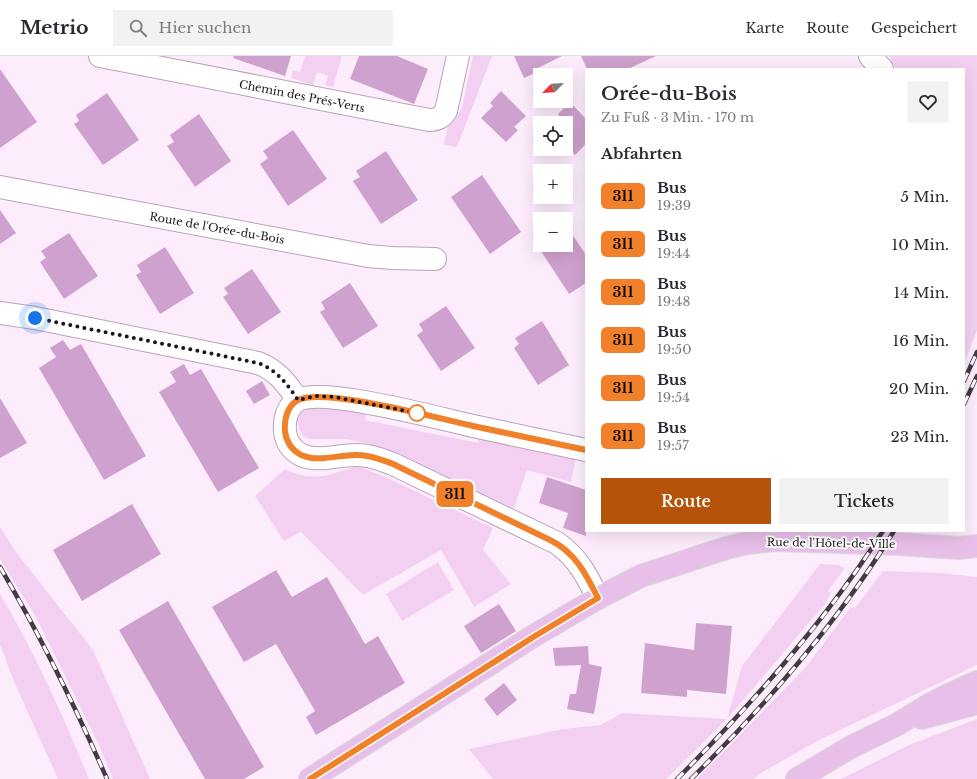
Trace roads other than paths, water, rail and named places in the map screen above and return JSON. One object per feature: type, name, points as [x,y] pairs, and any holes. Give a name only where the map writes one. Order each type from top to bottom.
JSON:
[{"type":"main road","name":"Rue de l'Hôtel-de-Ville","points":[[310,779],[535,636],[598,598],[641,576],[726,548],[748,543],[778,540],[806,540],[971,549]]},
{"type":"main road","points":[[797,779],[851,747],[898,724],[927,706],[977,682]]},
{"type":"main road","points":[[898,724],[977,703]]},
{"type":"street","name":"Chemin des Prés-Verts","points":[[100,56],[429,120],[437,120],[442,117],[446,111],[458,56]]},
{"type":"street","points":[[870,56],[881,68]]},
{"type":"street","name":"Route de l'Orée-du-Bois","points":[[0,187],[368,256],[435,259]]},
{"type":"street","points":[[0,313],[35,318],[258,363],[273,370],[285,382],[298,400]]},
{"type":"street","points":[[585,450],[416,413],[348,400],[316,396],[298,400],[288,410],[285,422],[288,442],[295,451],[306,457],[312,458],[358,455],[377,458],[393,464],[550,540],[564,548],[575,559],[585,572],[598,598]]},
{"type":"railway","points":[[965,379],[977,352]]},
{"type":"railway","points":[[965,402],[977,376]]},
{"type":"railway","points":[[677,779],[733,721],[787,661],[861,565],[882,532]]},
{"type":"railway","points":[[691,779],[774,692],[800,661],[849,598],[893,532]]},
{"type":"railway","points":[[0,567],[56,671],[107,779]]}]
